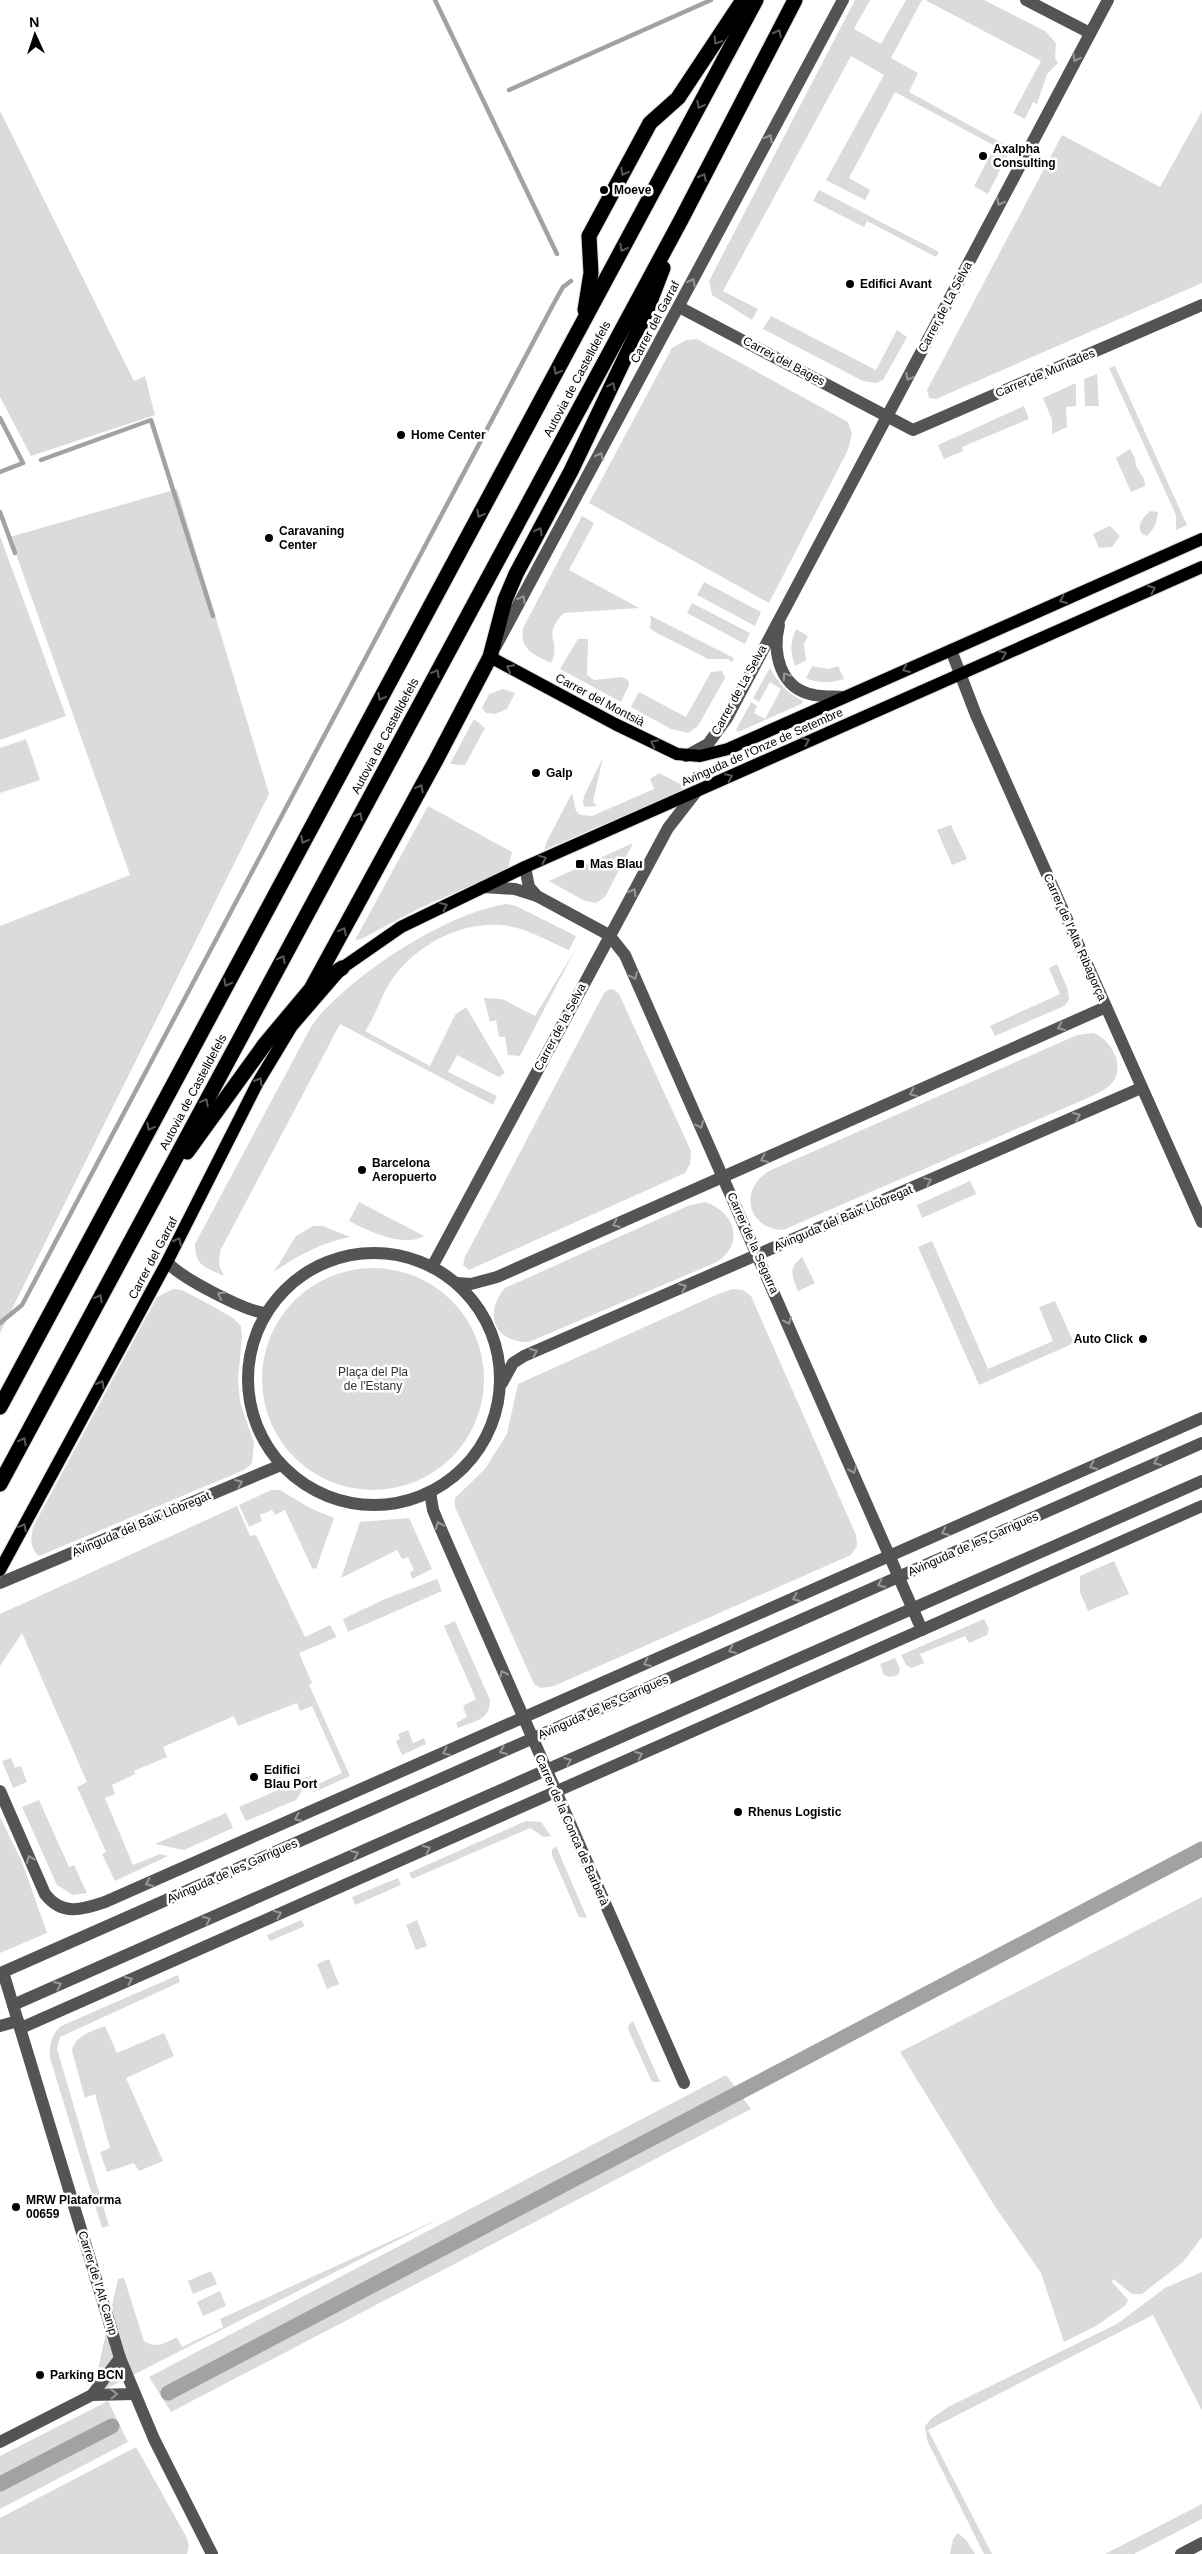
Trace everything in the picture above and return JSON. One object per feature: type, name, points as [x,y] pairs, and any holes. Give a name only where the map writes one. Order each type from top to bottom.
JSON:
[{"type":"highway","points":[[581,328],[590,284],[590,236],[650,123],[678,98],[744,0]]},
{"type":"highway","name":"Autovia de Castelldefels","points":[[0,1407],[756,0]]},
{"type":"highway","name":"Autovia de Castelldefels","points":[[0,1484],[680,220],[795,0]]},
{"type":"highway","points":[[148,1206],[244,1071],[311,989],[490,657],[506,600],[516,574],[571,471],[644,320],[680,220]]},
{"type":"highway","points":[[311,989],[342,968]]},
{"type":"main road","name":"Avinguda de l'Onze de Setembre","points":[[700,756],[728,749],[1202,539]]},
{"type":"main road","name":"Avinguda de l'Onze de Setembre","points":[[342,968],[401,926],[524,867],[1202,567]]},
{"type":"main road","name":"Carrer del Montsià","points":[[490,657],[615,724],[670,751],[686,756],[700,756]]},
{"type":"main road","name":"Carrer del Garraf","points":[[0,1570],[167,1262],[257,1084],[279,1046],[301,1014],[342,968]]},
{"type":"street","name":"Carrer del Garraf","points":[[490,657],[843,0]]},
{"type":"street","points":[[1026,0],[1090,34]]},
{"type":"street","name":"Carrer de La Selva","points":[[686,756],[702,749],[713,738],[727,718],[781,613],[888,418],[1108,0]]},
{"type":"street","name":"Carrer de Muntades","points":[[888,418],[913,430],[1202,305]]},
{"type":"street","name":"Carrer del Bages","points":[[679,307],[745,339],[888,418]]},
{"type":"street","name":"Carrer de La Selva","points":[[781,613],[775,647],[781,669],[786,678],[807,694],[844,697]]},
{"type":"street","name":"Carrer de l'Alta Ribagorça","points":[[951,650],[959,674],[1202,1222]]},
{"type":"street","name":"Carrer de la Selva","points":[[432,1267],[668,828],[696,792]]},
{"type":"street","points":[[524,867],[530,887],[537,896]]},
{"type":"street","name":"Carrer de la Segarra","points":[[483,888],[515,890],[537,896],[609,935],[625,955],[922,1630]]},
{"type":"street","points":[[457,1283],[471,1284],[497,1277],[1106,1007]]},
{"type":"street","name":"Avinguda del Baix Llobregat","points":[[501,1385],[514,1363],[524,1356],[1141,1088]]},
{"type":"street","points":[[380,1253],[403,1256],[432,1267],[457,1283],[474,1301],[487,1322],[498,1349],[501,1385],[498,1407],[487,1437],[466,1467],[449,1481],[430,1492],[394,1504],[355,1504],[317,1492],[300,1482],[281,1465],[264,1440],[256,1423],[250,1402],[249,1360],[255,1337],[265,1313],[291,1284],[315,1268],[350,1256],[380,1253]]},
{"type":"street","points":[[167,1262],[181,1274],[250,1310],[265,1313]]},
{"type":"street","name":"Avinguda de les Garrigues","points":[[0,1791],[45,1894],[52,1902],[73,1911],[105,1902],[1202,1418]]},
{"type":"street","name":"Avinguda de les Garrigues","points":[[3,1972],[1202,1443]]},
{"type":"street","name":"Avinguda del Baix Llobregat","points":[[0,1583],[281,1465]]},
{"type":"street","points":[[13,2005],[1202,1480]]},
{"type":"street","name":"Carrer de la Conca de Barberà","points":[[430,1492],[433,1510],[440,1527],[684,2083]]},
{"type":"street","points":[[0,2026],[20,2024],[556,1792],[1202,1506]]},
{"type":"street","name":"Carrer de l'Alt Camp","points":[[3,1972],[120,2358],[154,2439],[212,2554]]},
{"type":"street","points":[[92,2395],[120,2358]]},
{"type":"street","points":[[0,2442],[92,2395],[135,2394]]},
{"type":"street","points":[[1180,2554],[1202,2543]]},
{"type":"green space","points":[[855,0],[870,0],[854,29],[881,44],[906,0],[922,0],[891,58],[918,73],[909,92],[1011,148],[988,194],[974,186],[995,146],[895,92],[849,178],[870,190],[865,200],[826,180],[884,75],[851,56],[723,291],[758,309],[752,320],[712,295],[709,281]]},
{"type":"green space","points":[[925,0],[984,0],[1045,31],[1056,43],[1055,58],[1058,63],[1047,74],[1037,104],[1033,102],[1025,119],[1013,113],[1041,61]]},
{"type":"green space","points":[[0,111],[134,381],[145,376],[155,415],[31,456],[0,397]]},
{"type":"green space","points":[[1202,111],[1202,283],[936,399],[929,398],[927,390],[1062,135],[1160,187]]},
{"type":"green space","points":[[819,190],[939,252],[936,257],[867,221],[864,227],[813,201]]},
{"type":"green space","points":[[771,316],[876,370],[897,330],[907,337],[883,380],[876,383],[863,381],[763,329]]},
{"type":"green space","points":[[697,339],[848,422],[852,434],[848,450],[769,603],[589,503],[672,348],[686,340]]},
{"type":"green space","points":[[1115,366],[1187,525],[1176,530],[1176,515],[1109,368]]},
{"type":"green space","points":[[1097,374],[1099,406],[1085,406],[1084,379]]},
{"type":"green space","points":[[1076,383],[1076,406],[1066,407],[1067,427],[1052,434],[1052,420],[1043,398]]},
{"type":"green space","points":[[1024,406],[1029,419],[962,447],[963,451],[944,459],[938,445]]},
{"type":"green space","points":[[1130,449],[1135,458],[1136,466],[1144,479],[1145,486],[1131,492],[1116,458]]},
{"type":"green space","points":[[177,489],[269,794],[0,1333],[0,926],[130,875],[10,537]]},
{"type":"green space","points":[[1150,511],[1158,512],[1155,525],[1147,536],[1140,531],[1140,525]]},
{"type":"green space","points":[[582,516],[594,523],[569,570],[639,608],[564,613],[554,628],[555,650],[551,663],[534,654],[526,647],[523,642],[523,628]]},
{"type":"green space","points":[[1110,526],[1120,536],[1112,547],[1099,548],[1093,534]]},
{"type":"green space","points":[[0,536],[66,716],[0,740]]},
{"type":"green space","points":[[704,582],[761,612],[755,626],[697,595]]},
{"type":"green space","points":[[692,603],[750,633],[745,644],[687,613]]},
{"type":"green space","points":[[649,615],[734,658],[732,662],[728,659],[708,659],[655,632],[650,628],[651,619]]},
{"type":"green space","points":[[796,629],[808,636],[804,644],[806,660],[795,666],[791,648]]},
{"type":"green space","points":[[578,639],[588,639],[587,675],[594,680],[622,677],[628,680],[629,685],[621,702],[560,669]]},
{"type":"green space","points":[[812,666],[829,669],[838,666],[844,679],[825,682],[806,678]]},
{"type":"green space","points":[[770,668],[784,688],[803,701],[801,704],[738,732],[736,730],[751,702],[757,706],[754,713],[765,719],[781,689],[770,682],[759,702],[753,698]]},
{"type":"green space","points":[[722,671],[725,678],[698,726],[688,733],[671,729],[631,707],[639,692],[686,717],[711,672]]},
{"type":"green space","points":[[503,689],[515,693],[507,709],[495,714],[486,713],[482,708],[489,694]]},
{"type":"green space","points":[[474,719],[485,728],[465,765],[450,764]]},
{"type":"green space","points":[[26,739],[40,780],[0,793],[0,748]]},
{"type":"green space","points":[[603,757],[593,802],[597,806],[585,807],[583,803],[584,796]]},
{"type":"green space","points":[[659,773],[688,788],[544,850],[572,793],[576,811],[580,815],[592,816],[654,789],[650,779]]},
{"type":"green space","points":[[428,806],[512,852],[508,869],[418,909],[361,939],[355,940]]},
{"type":"green space","points":[[951,825],[967,859],[952,865],[937,830]]},
{"type":"green space","points":[[633,843],[605,897],[596,903],[585,901],[549,881]]},
{"type":"green space","points":[[507,904],[516,906],[576,936],[569,950],[524,930],[499,925],[462,929],[444,936],[428,945],[400,970],[389,984],[365,1031],[430,1066],[455,1015],[466,1007],[505,1073],[499,1077],[457,1055],[448,1072],[497,1096],[493,1105],[340,1024],[220,1251],[219,1265],[224,1276],[199,1262],[195,1244],[312,1025],[328,1006],[374,968],[428,933],[483,910]]},
{"type":"green space","points":[[575,950],[520,1056],[508,1055],[505,1037],[499,1037],[496,1020],[490,1022],[484,998],[502,999],[535,1016]]},
{"type":"green space","points":[[1057,964],[1068,990],[1069,1000],[1064,1006],[995,1036],[990,1026],[1060,994],[1049,968]]},
{"type":"green space","points":[[610,989],[615,990],[619,994],[691,1151],[690,1164],[685,1173],[469,1270],[463,1265],[465,1257],[604,993]]},
{"type":"green space","points":[[1094,1033],[1107,1043],[1116,1057],[1118,1065],[1114,1080],[1102,1091],[783,1230],[771,1228],[755,1216],[751,1207],[753,1188],[759,1179],[769,1171],[1077,1035]]},
{"type":"green space","points":[[970,1181],[976,1194],[922,1218],[917,1205]]},
{"type":"green space","points":[[359,1202],[424,1236],[406,1240],[386,1237],[349,1221]]},
{"type":"green space","points":[[705,1202],[723,1213],[733,1229],[731,1246],[726,1254],[717,1262],[529,1342],[507,1338],[500,1332],[494,1316],[495,1307],[498,1298],[505,1288],[690,1205]]},
{"type":"green space","points":[[313,1226],[323,1226],[350,1237],[310,1250],[274,1272],[296,1236]]},
{"type":"green space","points":[[932,1241],[988,1369],[1053,1341],[1039,1307],[1055,1301],[1074,1343],[979,1385],[918,1247]]},
{"type":"green space","points":[[802,1257],[815,1283],[798,1291],[792,1272]]},
{"type":"green space","name":"Plaça del Pla de l'Estany","points":[[373,1268],[395,1270],[415,1276],[435,1287],[452,1300],[465,1317],[476,1337],[482,1357],[484,1379],[482,1401],[476,1421],[465,1441],[452,1458],[435,1471],[415,1482],[395,1488],[373,1490],[351,1488],[331,1482],[311,1471],[294,1458],[281,1441],[270,1421],[264,1401],[262,1379],[264,1357],[270,1337],[281,1317],[294,1300],[311,1287],[331,1276],[351,1270]]},
{"type":"green space","points":[[173,1289],[182,1290],[214,1307],[233,1318],[241,1326],[242,1337],[238,1379],[240,1402],[254,1443],[252,1463],[244,1470],[39,1556],[32,1546],[33,1527],[157,1297]]},
{"type":"green space","points":[[733,1289],[743,1290],[751,1296],[856,1535],[857,1546],[851,1555],[554,1686],[541,1688],[534,1684],[455,1507],[455,1498],[485,1469],[507,1434],[518,1384]]},
{"type":"green space","points":[[271,1490],[280,1490],[310,1508],[334,1518],[316,1569],[312,1568],[285,1510],[275,1515],[272,1510],[260,1515],[262,1521],[249,1527],[239,1505]]},
{"type":"green space","points":[[237,1506],[250,1536],[256,1535],[305,1637],[330,1625],[337,1637],[299,1653],[312,1683],[309,1685],[350,1776],[312,1793],[316,1785],[342,1773],[312,1706],[300,1711],[297,1703],[238,1726],[234,1716],[163,1747],[167,1757],[134,1771],[135,1774],[112,1785],[115,1794],[105,1798],[133,1865],[160,1854],[168,1856],[115,1881],[102,1854],[106,1852],[77,1787],[87,1782],[22,1633],[0,1666],[0,1614]]},
{"type":"green space","points":[[409,1518],[432,1569],[412,1579],[410,1573],[414,1570],[408,1557],[402,1559],[397,1550],[341,1578],[360,1522]]},
{"type":"green space","points":[[1114,1561],[1129,1594],[1088,1611],[1080,1592],[1080,1576]]},
{"type":"green space","points":[[437,1579],[442,1591],[348,1632],[343,1619],[385,1599]]},
{"type":"green space","points":[[984,1619],[989,1629],[987,1635],[969,1643],[965,1636],[920,1654],[924,1663],[912,1668],[906,1665],[901,1655]]},
{"type":"green space","points":[[455,1621],[490,1700],[489,1707],[484,1716],[458,1728],[456,1723],[467,1717],[463,1706],[476,1699],[444,1626]]},
{"type":"green space","points":[[895,1658],[900,1669],[898,1675],[890,1677],[884,1675],[880,1664]]},
{"type":"green space","points":[[408,1730],[413,1743],[424,1738],[426,1744],[402,1755],[396,1741],[400,1739],[398,1734]]},
{"type":"green space","points":[[11,1758],[15,1768],[21,1766],[27,1782],[13,1788],[2,1761]]},
{"type":"green space","points":[[312,1775],[296,1800],[246,1821],[239,1807]]},
{"type":"green space","points":[[39,1800],[69,1867],[74,1865],[87,1893],[73,1895],[57,1885],[22,1807]]},
{"type":"green space","points":[[226,1813],[233,1828],[184,1850],[155,1844]]},
{"type":"green space","points":[[0,1817],[22,1862],[47,1933],[0,1953]]},
{"type":"green space","points":[[526,1821],[541,1822],[551,1836],[544,1837],[530,1828],[412,1879],[409,1873]]},
{"type":"green space","points":[[556,1846],[587,1918],[579,1917],[552,1855],[552,1850]]},
{"type":"green space","points":[[398,1878],[401,1885],[355,1905],[352,1897]]},
{"type":"green space","points":[[1202,1897],[1202,2237],[1183,2262],[1142,2294],[1132,2294],[1113,2279],[1112,2282],[1128,2300],[1126,2305],[1096,2326],[1064,2342],[1041,2273],[994,2205],[900,2052]]},
{"type":"green space","points":[[301,1920],[305,1926],[270,1941],[267,1935]]},
{"type":"green space","points":[[417,1920],[427,1946],[416,1950],[406,1925]]},
{"type":"green space","points":[[329,1959],[339,1984],[327,1989],[317,1964]]},
{"type":"green space","points":[[178,1975],[180,1982],[60,2037],[57,2049],[109,2226],[102,2228],[50,2058],[51,2040],[61,2026]]},
{"type":"green space","points":[[633,2021],[660,2082],[652,2082],[628,2029]]},
{"type":"green space","points":[[105,2026],[117,2053],[164,2033],[174,2056],[126,2078],[163,2161],[139,2171],[134,2163],[107,2172],[100,2152],[110,2148],[95,2094],[85,2098],[72,2051],[76,2041],[89,2032]]},
{"type":"green space","points":[[726,2075],[751,2109],[171,2412],[149,2377]]},
{"type":"green space","points":[[441,2218],[92,2396],[118,2279],[124,2278],[144,2341],[157,2345],[177,2337],[182,2347],[223,2327],[220,2319]]},
{"type":"green space","points":[[211,2271],[217,2284],[193,2294],[188,2281]]},
{"type":"green space","points":[[1202,2272],[1202,2411],[1153,2315],[928,2430],[992,2554],[984,2554],[927,2440],[925,2426],[932,2418],[948,2407],[1117,2324],[1165,2288]]},
{"type":"green space","points":[[220,2291],[226,2306],[203,2316],[197,2302]]},
{"type":"green space","points":[[108,2401],[128,2442],[0,2509],[0,2456]]},
{"type":"green space","points":[[136,2447],[187,2538],[189,2546],[187,2554],[0,2554],[0,2518]]},
{"type":"green space","points":[[1202,2504],[1202,2519],[1134,2554],[1105,2554]]},
{"type":"green space","points":[[958,2533],[966,2540],[975,2554],[950,2554],[953,2539]]},
{"type":"waterway","points":[[435,0],[557,254]]},
{"type":"waterway","points":[[509,90],[711,0]]},
{"type":"waterway","points":[[0,1323],[22,1305],[554,303],[563,287],[571,281]]},
{"type":"waterway","points":[[0,418],[23,463],[0,472]]},
{"type":"waterway","points":[[41,460],[151,420],[213,616]]},
{"type":"waterway","points":[[0,512],[15,553]]},
{"type":"waterway","points":[[168,2393],[1202,1849]]},
{"type":"waterway","points":[[0,2484],[112,2426]]},
{"type":"place","name":"Axalpha Consulting","points":[[983,156]]},
{"type":"place","name":"Moeve","points":[[604,190]]},
{"type":"place","name":"Edifici Avant","points":[[850,284]]},
{"type":"place","name":"Home Center","points":[[401,435]]},
{"type":"place","name":"Caravaning Center","points":[[269,538]]},
{"type":"place","name":"Galp","points":[[536,773]]},
{"type":"place","name":"Mas Blau","points":[[580,864]]},
{"type":"place","name":"Barcelona Aeropuerto","points":[[362,1170]]},
{"type":"place","name":"Auto Click","points":[[1143,1339]]},
{"type":"place","name":"Edifici Blau Port","points":[[254,1777]]},
{"type":"place","name":"Rhenus Logistic","points":[[738,1812]]},
{"type":"place","name":"MRW Plataforma 00659","points":[[16,2207]]},
{"type":"place","name":"Parking BCN","points":[[40,2375]]}]
